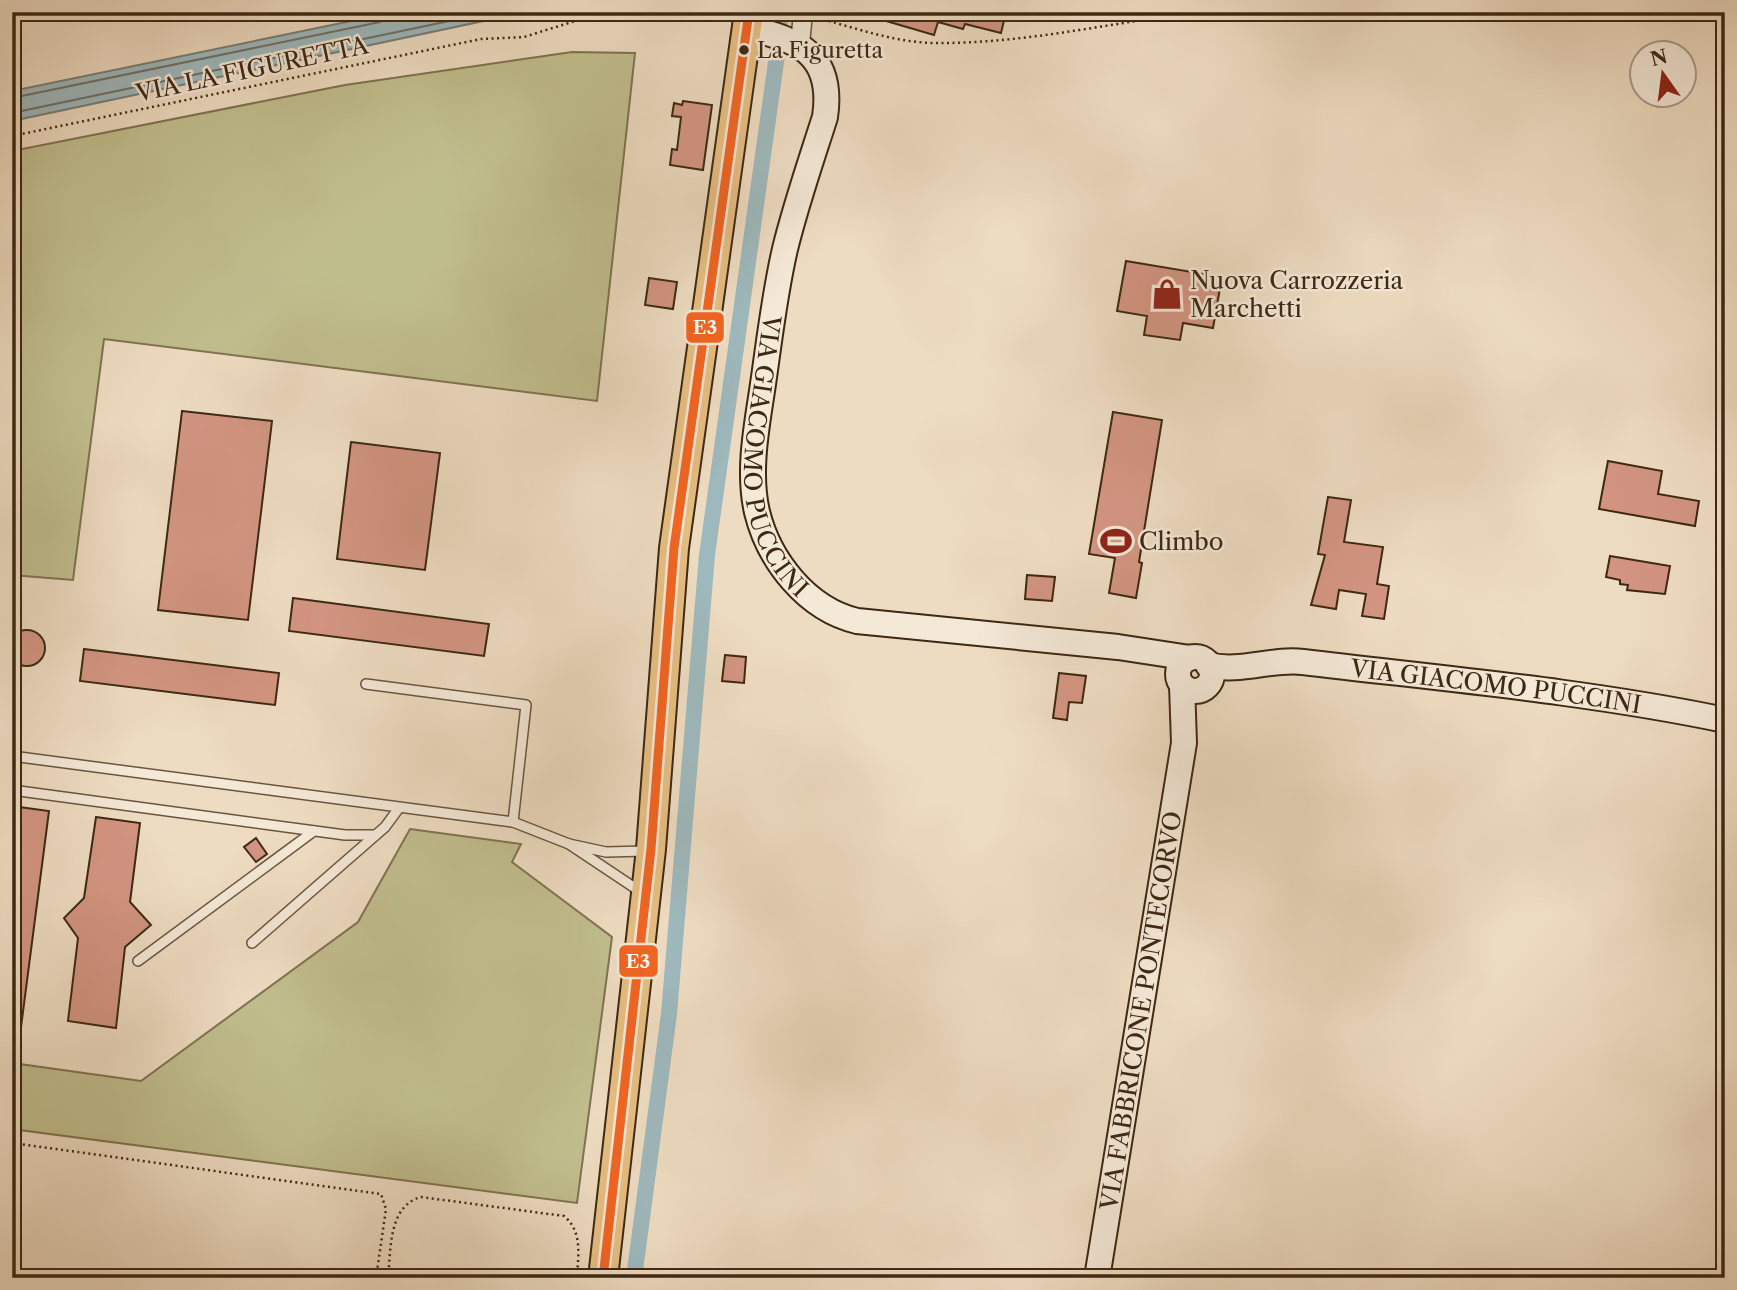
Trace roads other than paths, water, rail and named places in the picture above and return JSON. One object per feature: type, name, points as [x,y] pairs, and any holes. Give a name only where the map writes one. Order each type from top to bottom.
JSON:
[{"type":"main road","points":[[603,1278],[651,849],[674,548],[750,23]]},
{"type":"street","points":[[750,23],[796,43],[803,13]]},
{"type":"street","name":"VIA GIACOMO PUCCINI","points":[[796,43],[814,57],[822,71],[827,97],[825,117],[782,261],[757,425],[755,500],[772,549],[802,591],[830,611],[848,619],[1138,650],[1195,677],[1298,661],[1502,683],[1594,696],[1725,720]]},
{"type":"street","name":"VIA FABBRICONE PONTECORVO","points":[[1097,1278],[1195,677]]},
{"type":"lane","points":[[366,684],[526,705],[513,822]]},
{"type":"lane","points":[[12,756],[513,822],[569,844],[606,852],[635,853],[651,849]]},
{"type":"lane","points":[[12,790],[314,831],[373,835]]},
{"type":"lane","points":[[253,943],[385,827],[399,808]]},
{"type":"lane","points":[[138,961],[314,831]]},
{"type":"lane","points":[[569,844],[611,869],[646,897]]},
{"type":"water","points":[[395,12],[526,12],[12,121],[12,91]]},
{"type":"waterway","points":[[780,22],[781,12]]},
{"type":"waterway","points":[[634,1278],[669,1014],[707,555],[778,48]]},
{"type":"place","name":"La Figuretta","points":[[744,50]]},
{"type":"place","name":"Nuova Carrozzeria Marchetti","points":[[1167,294]]},
{"type":"place","name":"Climbo","points":[[1116,541]]}]
